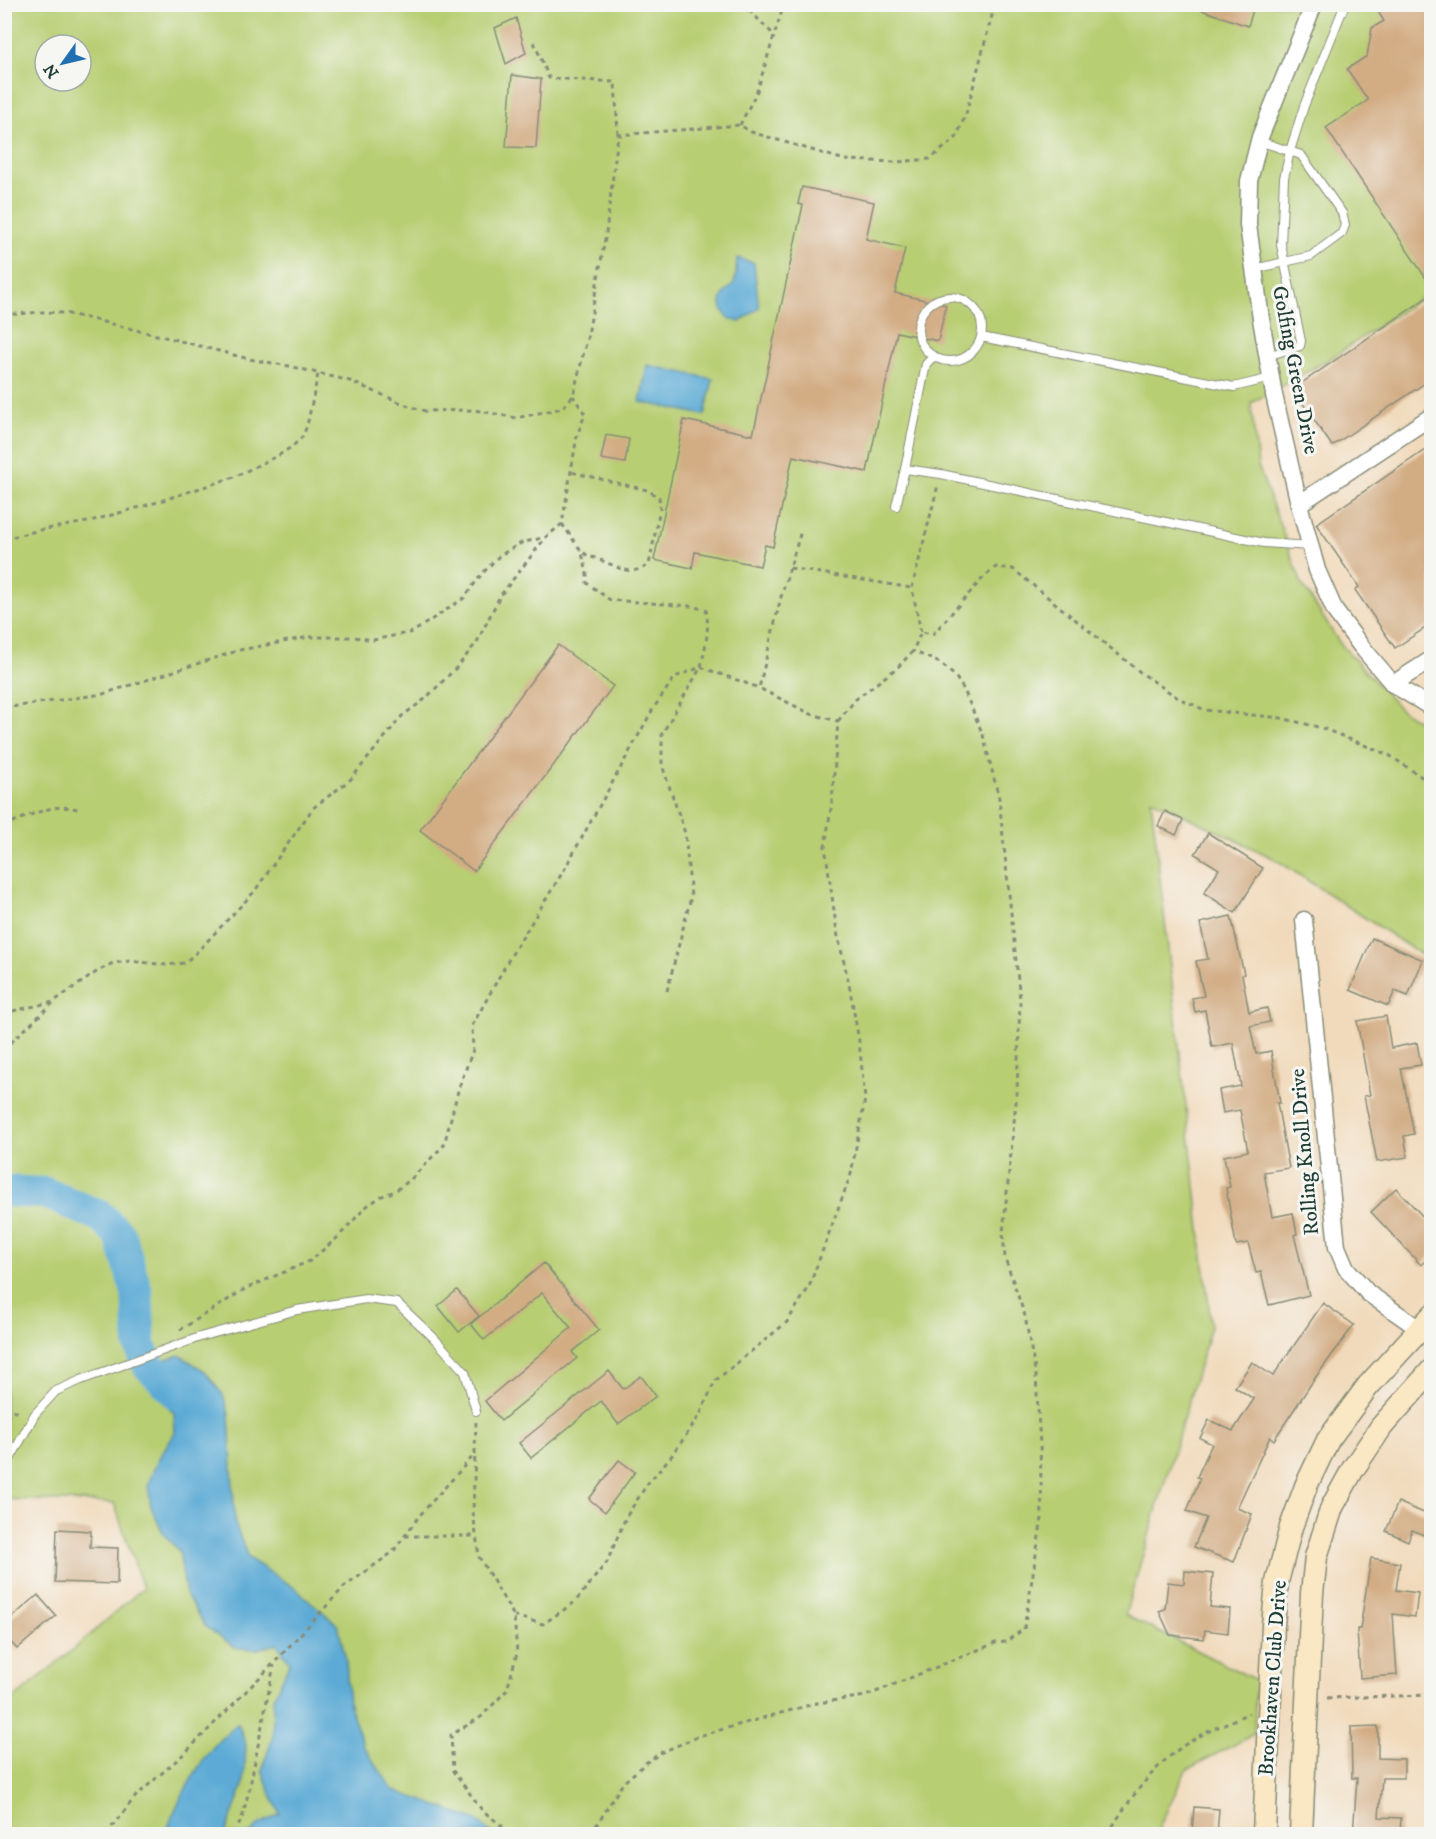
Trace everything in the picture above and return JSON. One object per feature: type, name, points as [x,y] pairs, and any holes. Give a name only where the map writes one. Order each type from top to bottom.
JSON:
[{"type":"main road","name":"Brookhaven Club Drive","points":[[1264,1834],[1273,1625],[1277,1582],[1291,1527],[1306,1486],[1328,1440],[1368,1386],[1427,1327]]},
{"type":"main road","name":"Brookhaven Club Drive","points":[[1301,1834],[1312,1593],[1316,1557],[1332,1507],[1353,1469],[1382,1426],[1431,1370]]},
{"type":"main road","points":[[1272,1673],[1308,1675]]},
{"type":"street","name":"Golfing Green Drive","points":[[1314,4],[1259,141],[1250,181],[1248,225],[1267,356],[1310,546],[1317,570],[1335,611],[1393,684],[1431,708]]},
{"type":"street","points":[[1299,504],[1431,416]]},
{"type":"street","points":[[1393,684],[1431,659]]},
{"type":"street","name":"Rolling Knoll Drive","points":[[1304,920],[1337,1247],[1346,1268],[1368,1293],[1427,1327]]},
{"type":"lane","points":[[1267,356],[1300,346],[1301,341],[1281,245],[1284,178],[1304,106],[1345,4]]},
{"type":"lane","points":[[1254,269],[1311,256],[1342,233],[1345,225],[1342,213],[1301,155],[1259,141]]},
{"type":"lane","points":[[953,297],[964,300],[980,315],[982,326],[978,346],[963,358],[953,361],[934,356],[921,342],[918,331],[924,310],[932,302],[943,298],[953,297]]},
{"type":"lane","points":[[981,337],[1234,387],[1271,378]]},
{"type":"lane","points":[[896,506],[926,364],[934,356]]},
{"type":"lane","points":[[905,469],[941,474],[1264,543],[1310,546]]},
{"type":"lane","points":[[4,1470],[35,1414],[56,1391],[200,1338],[297,1310],[366,1299],[397,1303],[434,1336],[465,1372],[476,1411]]},
{"type":"path","points":[[743,4],[774,35]]},
{"type":"path","points":[[740,125],[757,92],[784,4]]},
{"type":"path","points":[[618,135],[740,125],[752,132],[845,160],[897,162],[930,159],[956,138],[966,114],[995,4]]},
{"type":"path","points":[[4,315],[65,313],[177,339],[249,359],[350,381],[425,411],[475,410],[516,418],[562,408],[573,396],[588,335],[606,233],[618,135],[615,82],[549,78],[534,42]]},
{"type":"path","points":[[4,539],[87,522],[151,504],[234,477],[279,455],[294,446],[302,437],[318,374]]},
{"type":"path","points":[[4,1049],[53,1002],[113,963],[130,961],[166,965],[184,963],[196,953],[254,892],[313,808],[351,779],[402,716],[425,699],[458,666],[477,642],[500,596],[546,537],[562,524],[578,436],[585,414],[573,396]]},
{"type":"path","points":[[571,472],[647,490],[659,497],[660,508],[649,565],[639,571],[623,570],[589,557],[580,550]]},
{"type":"path","points":[[514,1616],[543,1624],[575,1602],[607,1562],[626,1517],[648,1483],[673,1454],[700,1415],[715,1381],[787,1322],[809,1287],[851,1174],[865,1099],[859,1041],[837,932],[825,846],[832,802],[838,721],[856,699],[898,667],[913,651],[921,632],[912,588],[941,474]]},
{"type":"path","points":[[562,524],[580,550],[587,572],[587,583],[610,600],[691,606],[706,610],[707,638],[701,667],[662,734],[662,765],[685,833],[691,897],[667,991]]},
{"type":"path","points":[[759,688],[801,531]]},
{"type":"path","points":[[4,708],[103,694],[240,650],[309,638],[354,637],[374,640],[413,632],[464,598],[481,574],[499,556],[521,543],[546,537]]},
{"type":"path","points":[[921,632],[933,634],[982,579],[996,567],[1013,569],[1140,672],[1178,698],[1205,710],[1281,718],[1322,728],[1389,755],[1431,784]]},
{"type":"path","points":[[790,568],[912,588]]},
{"type":"path","points":[[591,1834],[623,1783],[662,1752],[702,1735],[817,1703],[866,1696],[994,1642],[1005,1642],[1024,1629],[1042,1518],[1040,1445],[1036,1376],[1025,1316],[1005,1258],[1003,1233],[1017,1092],[1020,999],[999,798],[983,735],[964,690],[955,676],[940,663],[913,651]]},
{"type":"path","points":[[162,1351],[168,1338],[215,1307],[245,1289],[310,1261],[337,1238],[367,1206],[410,1180],[444,1145],[459,1087],[473,1050],[472,1026],[509,959],[564,870],[653,709],[675,677],[701,667],[759,688],[811,714],[838,721]]},
{"type":"path","points":[[4,825],[50,807],[67,806],[81,810]]},
{"type":"path","points":[[4,1013],[53,1002]]},
{"type":"path","points":[[476,1411],[473,1512],[479,1557],[514,1616],[517,1653],[507,1689],[481,1717],[451,1735],[453,1771],[482,1810],[512,1834]]},
{"type":"path","points":[[106,1834],[136,1796],[186,1752],[274,1663],[344,1587],[393,1552],[420,1515],[476,1453]]},
{"type":"path","points":[[405,1536],[476,1536]]},
{"type":"path","points":[[235,1834],[243,1815],[251,1781],[274,1663]]},
{"type":"path","points":[[1307,1698],[1431,1695]]},
{"type":"path","points":[[1108,1834],[1148,1779],[1179,1749],[1217,1727],[1270,1704]]},
{"type":"green space","points":[[5,5],[1431,5],[1431,291],[1333,357],[1251,403],[1258,466],[1302,584],[1339,642],[1400,709],[1431,729],[1431,961],[1275,859],[1151,799],[1211,1326],[1125,1615],[1256,1680],[1254,1734],[1186,1770],[1156,1834],[5,1834],[5,1706],[143,1588],[114,1503],[5,1499]]},
{"type":"water","points":[[737,258],[754,263],[759,308],[740,322],[730,319],[721,304],[724,294],[734,283]]},
{"type":"water","points":[[647,365],[713,379],[705,415],[640,402]]},
{"type":"water","points":[[179,1355],[205,1371],[223,1395],[229,1414],[235,1523],[248,1558],[295,1588],[338,1625],[346,1660],[349,1705],[364,1747],[393,1790],[476,1820],[493,1834],[250,1834],[258,1825],[280,1814],[262,1770],[273,1736],[273,1699],[290,1662],[277,1644],[258,1649],[236,1648],[205,1626],[186,1595],[179,1551],[164,1535],[151,1507],[148,1485],[157,1461],[175,1432],[174,1413],[143,1379],[143,1367]]},
{"type":"water","points":[[238,1723],[246,1745],[244,1783],[225,1834],[166,1834],[180,1801],[200,1765],[214,1746]]},
{"type":"building","points":[[1194,4],[1255,4],[1248,26],[1193,7]]},
{"type":"building","points":[[1373,4],[1431,4],[1431,286],[1326,128],[1368,100],[1347,69],[1367,56],[1372,28],[1384,21]]},
{"type":"building","points":[[516,18],[526,53],[506,64],[495,28]]},
{"type":"building","points":[[512,75],[541,79],[536,148],[506,147]]},
{"type":"building","points":[[802,187],[874,202],[866,239],[905,248],[895,293],[946,305],[938,341],[897,332],[867,472],[793,456],[773,547],[765,545],[760,566],[695,552],[692,568],[654,560],[684,420],[753,435],[803,205],[798,204]]},
{"type":"building","points":[[1431,295],[1431,379],[1332,446],[1293,389]]},
{"type":"building","points":[[606,435],[629,439],[625,463],[601,459]]},
{"type":"building","points":[[1431,446],[1431,624],[1395,648],[1355,590],[1359,587],[1316,524]]},
{"type":"building","points":[[558,645],[613,686],[474,871],[420,830]]},
{"type":"building","points":[[1165,811],[1183,820],[1176,835],[1158,826]]},
{"type":"building","points":[[1208,833],[1263,868],[1235,913],[1204,893],[1219,869],[1195,854]]},
{"type":"building","points":[[1231,916],[1244,974],[1242,975],[1249,1012],[1267,1008],[1270,1022],[1250,1026],[1256,1054],[1271,1051],[1280,1103],[1277,1103],[1289,1168],[1264,1172],[1272,1217],[1293,1213],[1297,1234],[1294,1235],[1309,1295],[1269,1305],[1261,1272],[1256,1273],[1248,1243],[1236,1245],[1226,1188],[1230,1187],[1224,1156],[1248,1151],[1240,1110],[1223,1113],[1219,1090],[1241,1086],[1233,1043],[1212,1047],[1205,1010],[1195,1012],[1192,998],[1204,996],[1196,961],[1208,959],[1200,923]]},
{"type":"building","points":[[1372,938],[1423,960],[1408,996],[1395,991],[1388,1006],[1350,990]]},
{"type":"building","points":[[1386,1016],[1391,1048],[1417,1043],[1421,1065],[1401,1068],[1414,1134],[1404,1136],[1408,1157],[1377,1162],[1364,1096],[1370,1095],[1357,1021]]},
{"type":"building","points":[[1396,1188],[1431,1225],[1431,1255],[1421,1265],[1371,1212]]},
{"type":"building","points":[[544,1263],[599,1330],[572,1352],[577,1358],[501,1421],[485,1401],[571,1328],[542,1293],[484,1340],[471,1324]]},
{"type":"building","points":[[457,1290],[479,1316],[459,1332],[438,1306]]},
{"type":"building","points":[[1323,1303],[1354,1325],[1274,1440],[1270,1437],[1237,1508],[1252,1514],[1234,1562],[1194,1547],[1206,1518],[1187,1511],[1200,1478],[1197,1477],[1212,1444],[1200,1438],[1209,1420],[1233,1431],[1254,1399],[1235,1387],[1252,1362],[1273,1376]]},
{"type":"building","points":[[609,1371],[623,1389],[641,1376],[656,1396],[618,1424],[601,1401],[531,1458],[519,1443]]},
{"type":"building","points":[[619,1460],[635,1472],[605,1512],[589,1499]]},
{"type":"building","points":[[1398,1502],[1431,1516],[1431,1538],[1412,1530],[1408,1541],[1386,1531]]},
{"type":"building","points":[[57,1529],[91,1531],[90,1547],[118,1548],[117,1584],[55,1582]]},
{"type":"building","points":[[1371,1558],[1400,1563],[1396,1590],[1418,1593],[1415,1617],[1393,1614],[1397,1675],[1360,1678],[1357,1629],[1360,1629]]},
{"type":"building","points":[[1185,1571],[1213,1574],[1210,1607],[1230,1609],[1228,1633],[1205,1630],[1204,1639],[1170,1635],[1159,1611],[1165,1609],[1168,1582],[1184,1584]]},
{"type":"building","points":[[38,1595],[56,1616],[17,1649],[4,1635],[4,1624]]},
{"type":"building","points":[[1378,1726],[1378,1758],[1404,1759],[1404,1778],[1382,1778],[1379,1817],[1401,1818],[1400,1834],[1353,1834],[1357,1778],[1352,1778],[1351,1727]]},
{"type":"building","points":[[1194,1807],[1219,1809],[1217,1834],[1192,1834]]},
{"type":"waterway","points":[[4,1191],[45,1193],[100,1216],[120,1235],[137,1292],[140,1345],[148,1365],[179,1396]]}]
